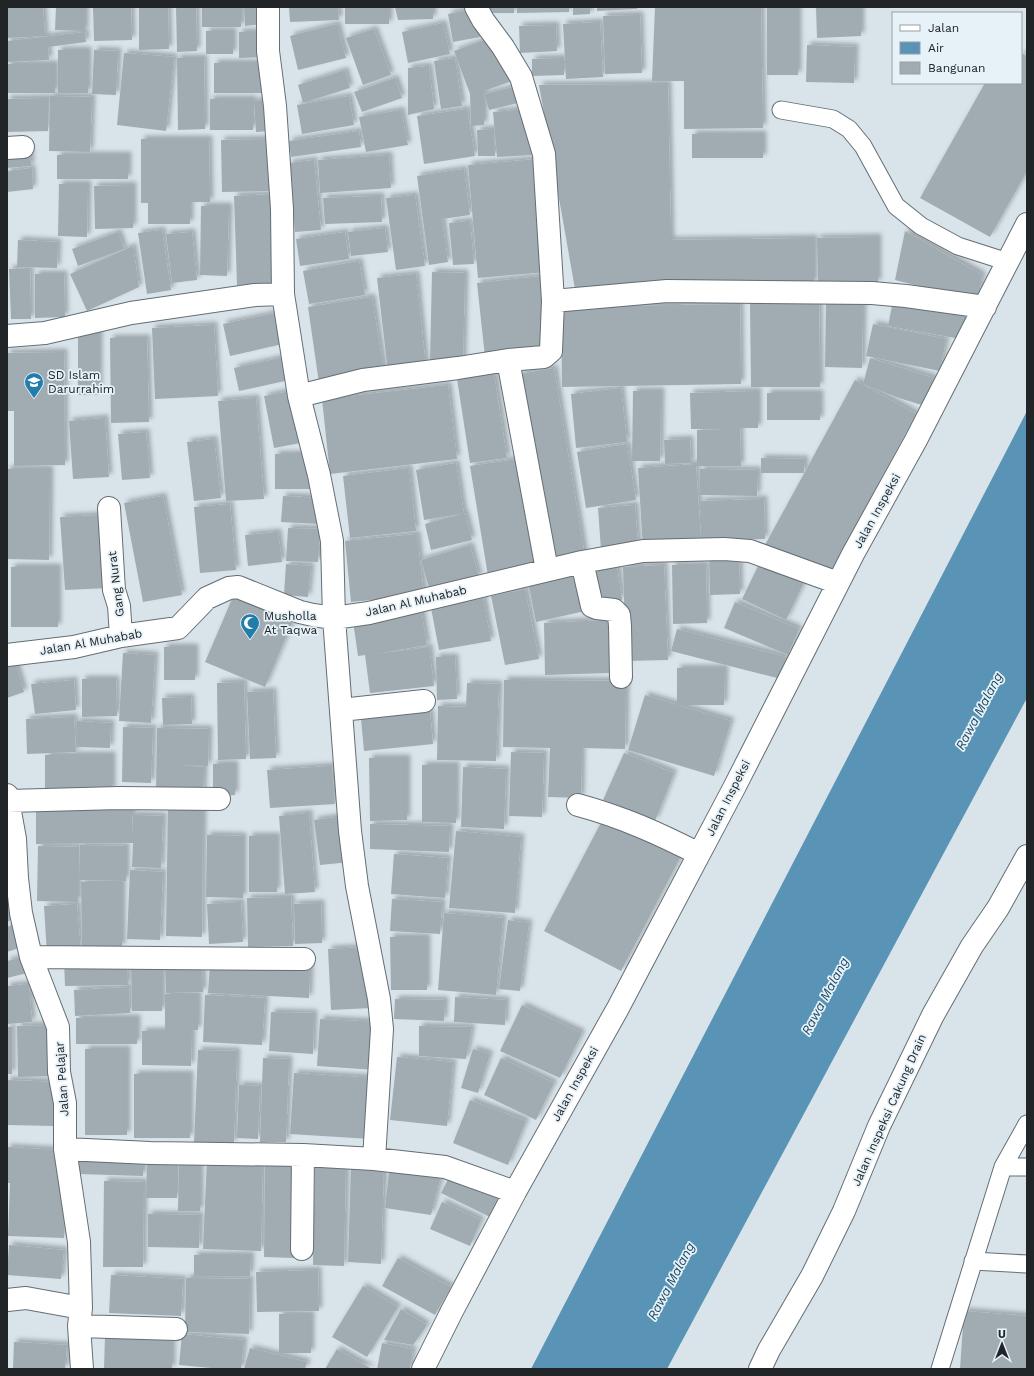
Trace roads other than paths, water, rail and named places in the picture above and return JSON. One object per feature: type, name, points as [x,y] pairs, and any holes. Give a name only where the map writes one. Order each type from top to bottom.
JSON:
[{"type":"street","points":[[268,7],[268,51],[275,106],[282,208],[283,294],[299,396],[319,475],[332,541],[334,618],[350,832],[357,886],[379,999],[382,1029],[374,1159]]},
{"type":"street","points":[[299,396],[363,380],[508,360],[544,357],[551,351],[553,300],[544,154],[521,77],[504,47],[483,20],[476,7]]},
{"type":"street","name":"Jalan Inspeksi","points":[[423,1369],[515,1192],[618,1008],[838,583],[916,440],[1027,224]]},
{"type":"street","points":[[553,300],[667,291],[872,293],[934,299],[985,307]]},
{"type":"street","points":[[7,336],[45,333],[131,313],[255,295],[283,294]]},
{"type":"street","points":[[508,360],[547,570]]},
{"type":"street","name":"Gang Nurat","points":[[109,508],[114,590],[119,606],[121,636]]},
{"type":"street","name":"Jalan Al Muhabab","points":[[7,654],[74,647],[121,636],[178,628],[207,598],[229,588],[238,587],[300,612],[334,618],[369,613],[582,562],[643,551],[724,549],[750,551],[838,583]]},
{"type":"street","points":[[582,562],[592,606],[614,610],[619,615],[621,676]]},
{"type":"street","points":[[341,710],[424,701]]},
{"type":"street","points":[[8,798],[219,799]]},
{"type":"street","name":"Jalan Pelajar","points":[[8,798],[16,839],[17,878],[21,913],[31,957],[58,1027],[59,1072],[65,1103],[65,1149],[80,1242],[82,1369]]},
{"type":"street","points":[[578,804],[636,824],[699,854]]},
{"type":"street","name":"Jalan Inspeksi Cakung Drain","points":[[760,1369],[769,1350],[812,1276],[838,1224],[879,1126],[933,1015],[972,946],[998,908],[1027,856]]},
{"type":"street","points":[[31,957],[304,959]]},
{"type":"street","points":[[65,1149],[150,1153],[303,1155],[374,1159],[445,1167],[515,1192]]},
{"type":"street","points":[[302,1249],[303,1155]]},
{"type":"street","points":[[7,1300],[26,1298],[80,1317],[176,1329]]},
{"type":"lane","points":[[781,110],[833,119],[838,122],[848,129],[863,146],[896,206],[921,226],[958,246],[1008,262]]},
{"type":"lane","points":[[940,1369],[1003,1167],[1027,1124]]},
{"type":"lane","points":[[1003,1167],[1027,1167]]},
{"type":"lane","points":[[974,1261],[1027,1264]]},
{"type":"water","name":"Rawa Malang","points":[[1027,411],[1027,698],[667,1369],[531,1369]]},
{"type":"place","name":"SD Islam Darurrahim","points":[[34,399]]},
{"type":"place","name":"Musholla At Taqwa","points":[[250,640]]}]
